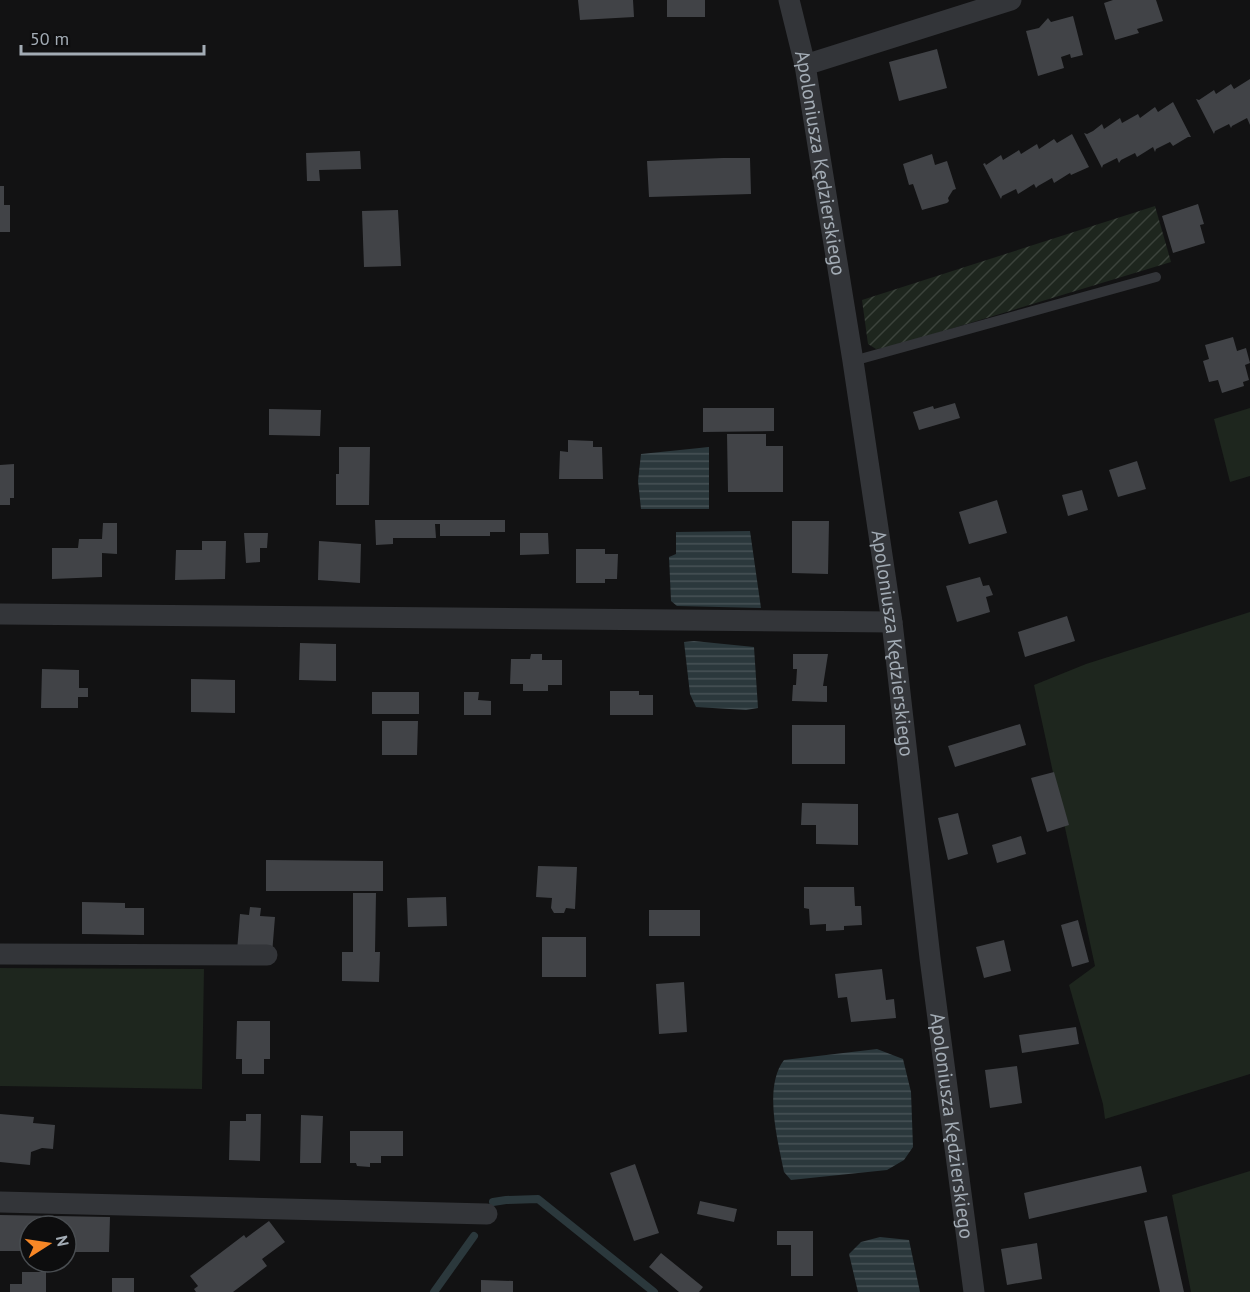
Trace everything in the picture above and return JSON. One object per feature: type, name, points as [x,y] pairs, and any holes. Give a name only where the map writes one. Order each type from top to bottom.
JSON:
[{"type":"street","name":"Apoloniusza Kędzierskiego","points":[[789,0],[805,65],[892,622],[931,968],[974,1292]]},
{"type":"street","points":[[805,65],[1011,0]]},
{"type":"street","points":[[0,614],[892,622]]},
{"type":"street","points":[[0,954],[267,955]]},
{"type":"street","points":[[0,1202],[487,1214]]},
{"type":"lane","points":[[853,361],[1156,278]]},
{"type":"shaded area","points":[[1155,206],[1171,262],[891,347],[876,349],[868,344],[862,300]]},
{"type":"shaded area","points":[[1250,408],[1250,476],[1230,482],[1214,419]]},
{"type":"shaded area","points":[[709,447],[709,509],[641,509],[638,481],[641,454]]},
{"type":"shaded area","points":[[750,531],[761,608],[677,606],[671,601],[669,557],[676,554],[676,532]]},
{"type":"shaded area","points":[[1250,612],[1250,1074],[1105,1119],[1103,1104],[1069,985],[1095,966],[1034,685],[1086,664]]},
{"type":"shaded area","points":[[684,642],[754,647],[758,708],[746,710],[696,707],[690,694]]},
{"type":"shaded area","points":[[0,968],[204,969],[202,1089],[0,1086]]},
{"type":"shaded area","points":[[877,1049],[903,1059],[911,1092],[913,1147],[904,1160],[887,1170],[791,1180],[784,1172],[773,1099],[774,1085],[784,1060]]},
{"type":"shaded area","points":[[1250,1171],[1250,1292],[1191,1292],[1172,1195]]},
{"type":"shaded area","points":[[880,1237],[909,1240],[920,1292],[858,1292],[849,1254],[861,1242]]},
{"type":"building","points":[[578,0],[633,0],[634,17],[580,20]]},
{"type":"building","points":[[667,0],[705,0],[705,17],[667,17]]},
{"type":"building","points":[[1113,0],[1156,0],[1163,21],[1137,29],[1139,33],[1115,40],[1104,3]]},
{"type":"building","points":[[1073,16],[1083,55],[1071,58],[1070,54],[1061,57],[1064,68],[1038,76],[1026,31],[1039,28],[1048,18],[1051,22]]},
{"type":"building","points":[[937,49],[947,88],[899,101],[889,62]]},
{"type":"building","points":[[1250,79],[1250,125],[1247,118],[1231,128],[1229,124],[1215,131],[1214,134],[1196,99],[1199,100],[1214,90],[1216,94],[1231,84],[1234,89]]},
{"type":"building","points":[[1173,102],[1191,137],[1173,146],[1170,142],[1156,149],[1155,152],[1153,147],[1137,157],[1135,153],[1119,163],[1117,158],[1103,165],[1102,168],[1084,133],[1093,131],[1102,124],[1104,129],[1120,118],[1122,123],[1138,114],[1140,118],[1155,107],[1158,112]]},
{"type":"building","points":[[1072,134],[1089,167],[1071,175],[1070,173],[1054,183],[1052,178],[1036,188],[1034,184],[1018,194],[1016,189],[1002,196],[1001,199],[983,164],[986,165],[1001,155],[1003,160],[1019,150],[1021,154],[1037,144],[1039,149],[1054,139],[1057,143]]},
{"type":"building","points":[[360,151],[361,169],[319,170],[320,181],[307,181],[306,153]]},
{"type":"building","points":[[932,154],[935,165],[947,161],[956,189],[953,190],[947,203],[922,210],[913,184],[909,185],[903,164]]},
{"type":"building","points":[[750,158],[751,194],[649,197],[647,161]]},
{"type":"building","points":[[0,186],[4,186],[4,205],[10,205],[10,232],[0,232]]},
{"type":"building","points":[[1198,204],[1204,224],[1200,225],[1205,243],[1173,253],[1162,216]]},
{"type":"building","points":[[398,210],[401,266],[364,267],[362,211]]},
{"type":"building","points":[[1233,337],[1237,351],[1246,348],[1250,363],[1245,365],[1249,380],[1243,382],[1244,386],[1222,393],[1218,380],[1209,382],[1203,361],[1209,359],[1205,345]]},
{"type":"building","points":[[955,403],[960,418],[919,430],[913,412]]},
{"type":"building","points":[[703,408],[774,408],[774,431],[703,432]]},
{"type":"building","points":[[269,409],[321,410],[320,436],[269,435]]},
{"type":"building","points":[[727,434],[766,434],[766,446],[783,446],[783,492],[728,492]]},
{"type":"building","points":[[568,440],[593,441],[593,447],[602,447],[603,479],[559,479],[560,451],[568,452]]},
{"type":"building","points":[[339,447],[370,447],[369,505],[336,505]]},
{"type":"building","points":[[1137,461],[1146,489],[1118,497],[1109,470]]},
{"type":"building","points":[[14,464],[14,498],[10,498],[10,505],[0,505],[0,465]]},
{"type":"building","points":[[1082,490],[1088,510],[1068,516],[1062,495]]},
{"type":"building","points":[[997,500],[1007,533],[969,544],[959,512]]},
{"type":"building","points":[[375,520],[505,520],[505,532],[490,532],[490,536],[440,536],[440,524],[435,524],[436,538],[393,538],[393,544],[376,545]]},
{"type":"building","points":[[792,521],[829,521],[828,574],[792,573]]},
{"type":"building","points":[[103,523],[117,523],[117,554],[102,553],[102,577],[52,579],[52,548],[78,548],[79,539],[102,539]]},
{"type":"building","points":[[244,533],[268,533],[267,548],[260,548],[260,562],[246,563]]},
{"type":"building","points":[[520,533],[548,533],[549,554],[520,555]]},
{"type":"building","points":[[202,541],[226,541],[225,579],[175,580],[176,550],[202,550]]},
{"type":"building","points":[[319,541],[361,544],[360,583],[318,580]]},
{"type":"building","points":[[576,549],[605,549],[605,554],[618,554],[617,579],[605,579],[605,583],[576,583]]},
{"type":"building","points":[[980,577],[983,586],[989,585],[993,595],[986,597],[990,612],[957,622],[946,586]]},
{"type":"building","points":[[1067,616],[1075,641],[1025,657],[1018,632]]},
{"type":"building","points":[[300,643],[336,644],[336,681],[299,680]]},
{"type":"building","points":[[531,654],[542,654],[542,660],[562,660],[562,685],[548,685],[548,691],[523,691],[523,684],[510,684],[511,659],[530,659]]},
{"type":"building","points":[[793,654],[828,654],[823,686],[827,686],[827,702],[792,701],[797,669],[793,669]]},
{"type":"building","points":[[42,669],[79,670],[79,688],[88,688],[88,697],[78,697],[78,708],[41,708]]},
{"type":"building","points":[[191,679],[235,680],[235,713],[191,712]]},
{"type":"building","points":[[610,691],[639,691],[639,695],[653,695],[653,715],[610,715]]},
{"type":"building","points":[[372,692],[419,692],[419,714],[372,714]]},
{"type":"building","points":[[464,692],[479,692],[478,700],[491,701],[491,715],[464,715]]},
{"type":"building","points":[[382,721],[418,721],[417,755],[382,755]]},
{"type":"building","points":[[1020,724],[1026,745],[955,767],[948,746]]},
{"type":"building","points":[[792,725],[845,725],[845,764],[792,764]]},
{"type":"building","points":[[1054,772],[1069,825],[1047,832],[1031,778]]},
{"type":"building","points":[[802,803],[858,804],[858,845],[816,844],[816,825],[801,825]]},
{"type":"building","points":[[958,813],[968,854],[948,860],[938,818]]},
{"type":"building","points":[[1021,836],[1026,854],[997,863],[992,845]]},
{"type":"building","points":[[266,860],[383,861],[383,891],[266,891]]},
{"type":"building","points":[[538,866],[577,867],[575,909],[566,908],[564,913],[554,913],[551,908],[552,898],[536,897]]},
{"type":"building","points":[[804,887],[854,887],[855,906],[861,906],[862,925],[844,926],[844,930],[826,931],[826,924],[810,925],[809,909],[804,908]]},
{"type":"building","points":[[353,893],[376,893],[375,952],[380,952],[379,982],[342,981],[342,952],[353,952]]},
{"type":"building","points":[[446,897],[447,926],[408,927],[407,898]]},
{"type":"building","points":[[82,902],[125,903],[125,908],[144,908],[144,935],[82,934]]},
{"type":"building","points":[[250,907],[261,908],[260,916],[275,917],[272,954],[237,951],[240,914],[249,915]]},
{"type":"building","points":[[649,910],[700,910],[700,936],[649,936]]},
{"type":"building","points":[[1078,920],[1089,962],[1072,967],[1061,925]]},
{"type":"building","points":[[542,937],[586,937],[586,977],[542,977]]},
{"type":"building","points":[[1004,940],[1011,971],[984,978],[976,947]]},
{"type":"building","points":[[882,969],[886,1000],[894,999],[896,1018],[851,1022],[847,997],[838,998],[835,974]]},
{"type":"building","points":[[684,982],[687,1032],[659,1034],[656,984]]},
{"type":"building","points":[[237,1021],[270,1021],[270,1059],[264,1059],[264,1074],[242,1074],[242,1059],[236,1059]]},
{"type":"building","points":[[1076,1027],[1079,1044],[1022,1053],[1019,1035]]},
{"type":"building","points":[[1017,1066],[1022,1103],[990,1108],[985,1070]]},
{"type":"building","points":[[0,1114],[34,1117],[33,1123],[55,1125],[53,1149],[42,1148],[31,1152],[30,1165],[0,1162]]},
{"type":"building","points":[[246,1114],[261,1114],[260,1161],[229,1160],[230,1121],[246,1121]]},
{"type":"building","points":[[301,1115],[323,1116],[321,1163],[300,1163]]},
{"type":"building","points":[[350,1131],[403,1131],[403,1156],[381,1156],[381,1163],[370,1163],[370,1167],[350,1163]]},
{"type":"building","points":[[635,1164],[659,1233],[634,1241],[610,1173]]},
{"type":"building","points":[[1141,1166],[1147,1192],[1029,1219],[1024,1193]]},
{"type":"building","points":[[700,1201],[737,1209],[734,1222],[697,1214]]},
{"type":"building","points":[[0,1215],[18,1215],[18,1251],[0,1251]]},
{"type":"building","points":[[78,1216],[110,1217],[109,1252],[78,1252]]},
{"type":"building","points":[[1167,1216],[1184,1292],[1160,1292],[1144,1221]]},
{"type":"building","points":[[269,1221],[285,1242],[262,1259],[267,1266],[233,1292],[196,1292],[194,1289],[198,1286],[190,1276],[244,1235],[246,1238]]},
{"type":"building","points":[[777,1231],[813,1231],[813,1276],[791,1276],[791,1245],[777,1245]]},
{"type":"building","points":[[1037,1243],[1042,1279],[1007,1285],[1001,1249]]},
{"type":"building","points":[[661,1253],[703,1287],[699,1292],[679,1292],[649,1267]]},
{"type":"building","points":[[22,1274],[46,1274],[46,1292],[10,1292],[10,1284],[22,1284]]},
{"type":"building","points":[[112,1278],[134,1278],[134,1292],[112,1292]]},
{"type":"building","points":[[481,1280],[513,1281],[513,1292],[481,1292]]},
{"type":"waterway","points":[[493,1202],[538,1199],[654,1292]]},
{"type":"waterway","points":[[434,1292],[474,1236]]}]
